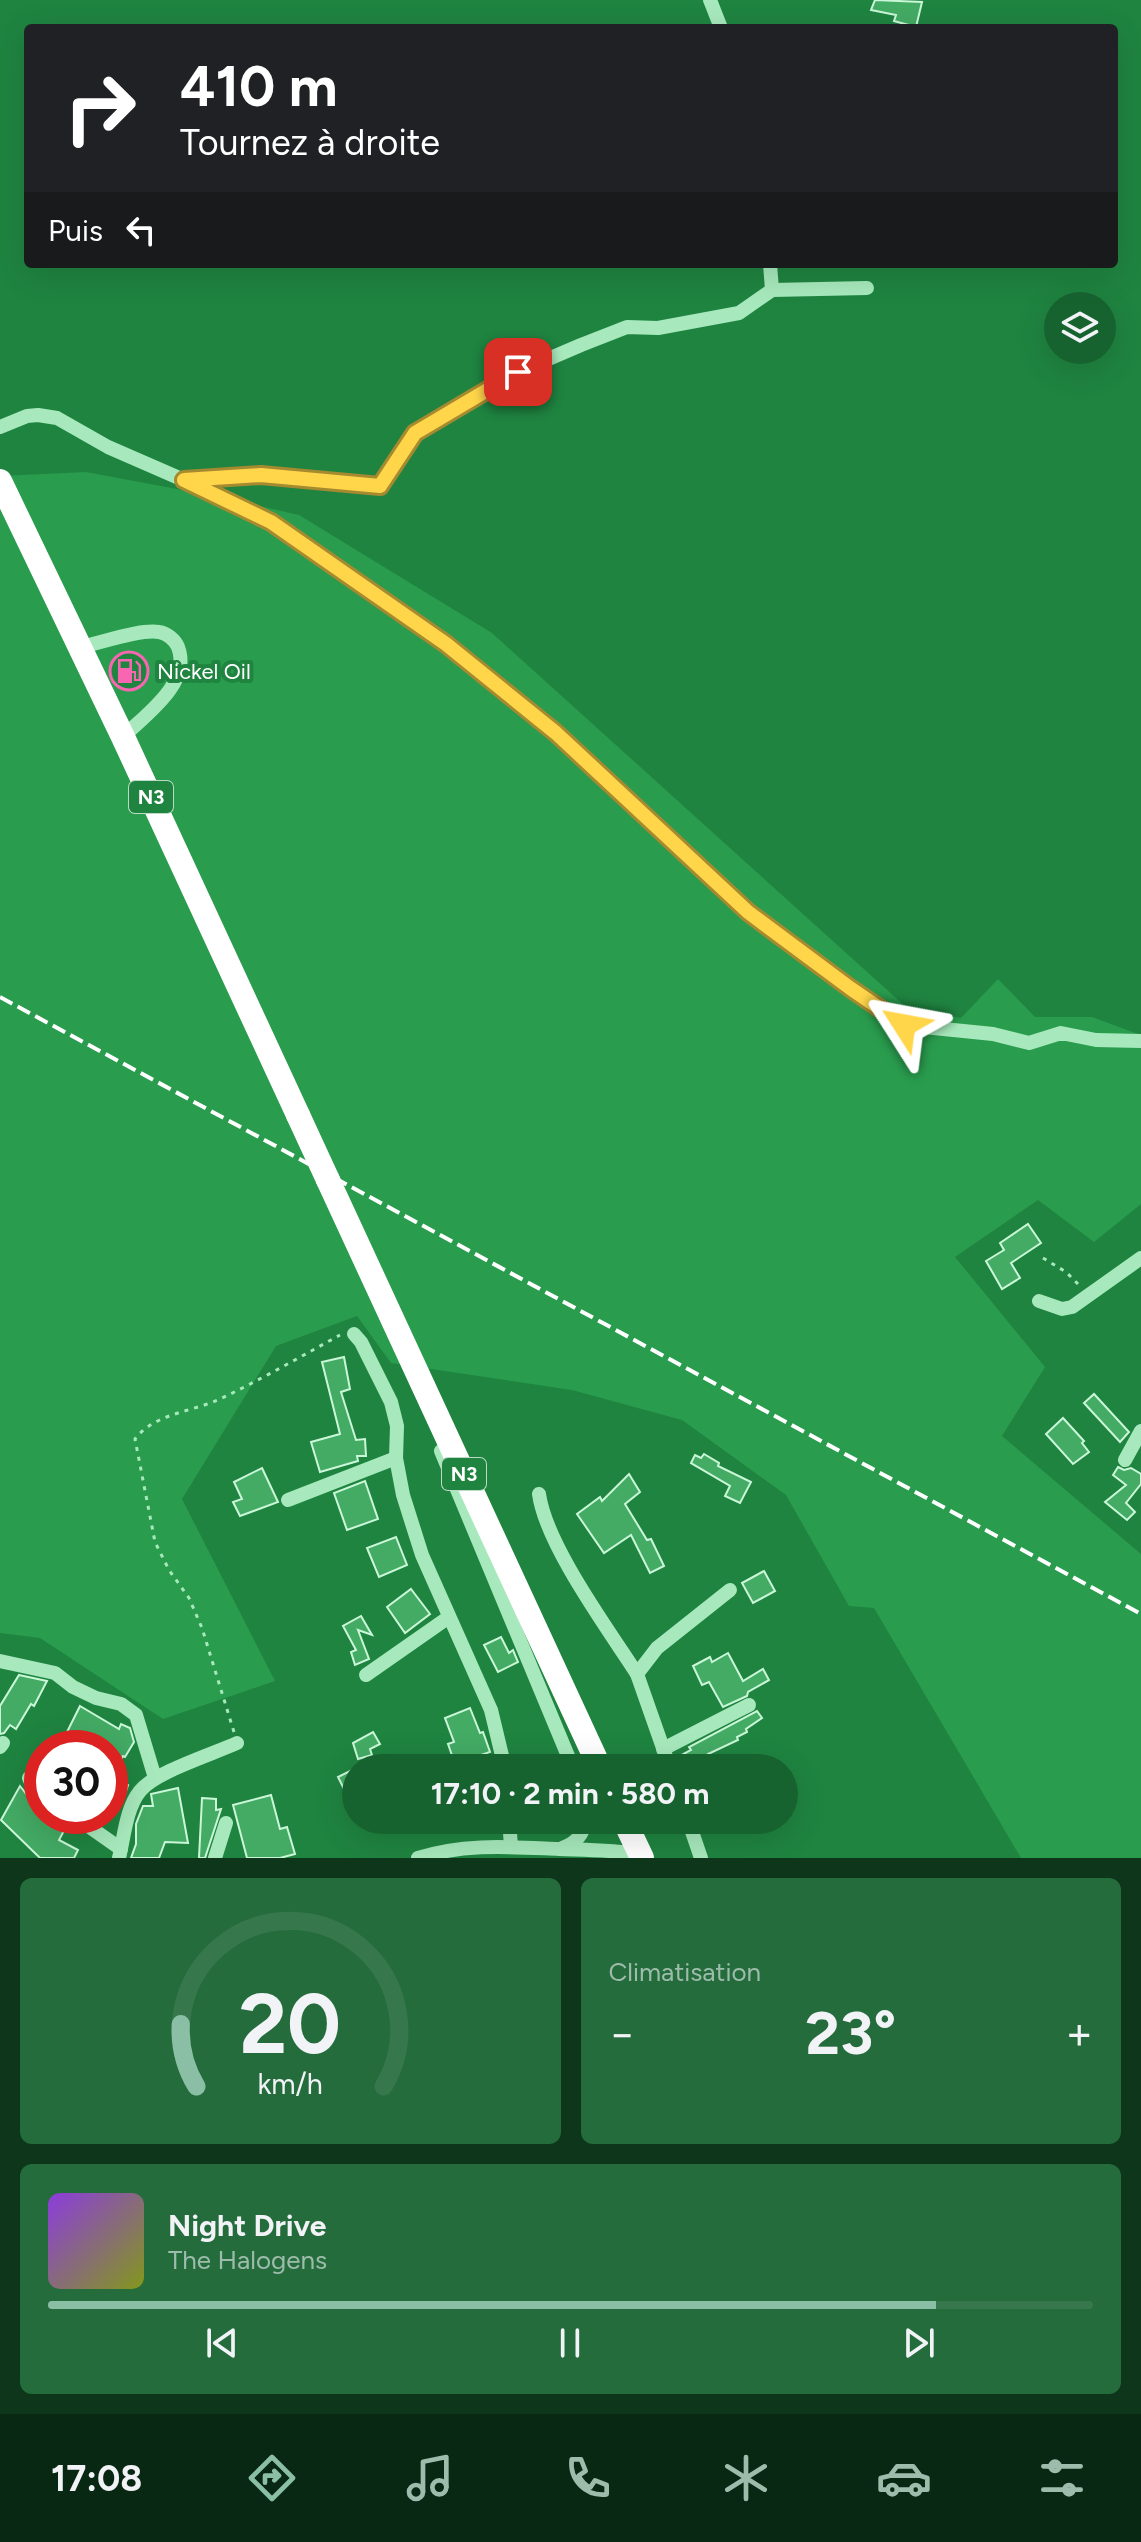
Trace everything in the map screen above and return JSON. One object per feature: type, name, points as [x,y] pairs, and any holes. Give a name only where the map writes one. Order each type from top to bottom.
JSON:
[{"type":"highway","name":"N3","points":[[0,481],[123,737],[593,1754]]},
{"type":"highway","points":[[629,1834],[638,1857]]},
{"type":"street","points":[[710,0],[719,24]]},
{"type":"street","points":[[770,268],[772,290]]},
{"type":"street","points":[[184,480],[261,475],[380,486],[415,433],[518,372],[627,327],[658,328],[739,313],[772,290],[867,288]]},
{"type":"street","points":[[0,427],[27,416],[57,418],[108,447],[271,522],[446,644],[556,733],[748,912],[904,1025],[993,1034],[1029,1043],[1061,1033],[1096,1040],[1141,1041]]},
{"type":"street","points":[[80,647],[149,632],[163,632],[177,643],[181,659],[174,686],[123,737]]},
{"type":"street","points":[[1039,1301],[1062,1309],[1072,1307],[1141,1258]]},
{"type":"street","points":[[395,1327],[415,1388],[567,1754]]},
{"type":"street","points":[[354,1334],[391,1402],[397,1426],[396,1458],[403,1495],[422,1555],[491,1710],[502,1754]]},
{"type":"street","points":[[1125,1460],[1141,1431]]},
{"type":"street","points":[[288,1500],[396,1458]]},
{"type":"street","points":[[539,1494],[542,1514],[580,1585],[637,1674],[665,1754]]},
{"type":"street","points":[[637,1674],[657,1648],[730,1590]]},
{"type":"street","points":[[366,1675],[449,1617]]},
{"type":"street","points":[[0,1661],[55,1673],[84,1692],[121,1704],[136,1715],[155,1778]]},
{"type":"street","points":[[663,1749],[749,1705]]},
{"type":"street","points":[[96,1834],[120,1854],[132,1804],[140,1790],[155,1778],[237,1743]]},
{"type":"street","points":[[215,1858],[226,1823]]},
{"type":"street","points":[[510,1834],[511,1846]]},
{"type":"street","points":[[559,1849],[582,1834]]},
{"type":"street","points":[[693,1834],[701,1858]]},
{"type":"street","points":[[418,1858],[449,1849],[511,1846],[616,1850],[638,1857]]},
{"type":"path","points":[[1043,1258],[1066,1272],[1090,1295]]},
{"type":"path","points":[[237,1743],[198,1618],[155,1542],[135,1439],[143,1428],[228,1395],[345,1332],[354,1334]]},
{"type":"green space","points":[[86,472],[299,515],[492,633],[906,1007],[961,1018],[998,979],[1035,1017],[1092,1017],[1141,1035],[1141,1204],[1094,1242],[1038,1200],[955,1257],[1045,1367],[1002,1436],[1141,1554],[1141,1858],[1021,1858],[874,1608],[849,1606],[786,1495],[682,1420],[572,1390],[391,1363],[357,1316],[276,1346],[182,1499],[275,1681],[163,1719],[40,1638],[0,1633],[0,476]]},
{"type":"building","points":[[875,0],[922,2],[917,24],[894,21],[896,15],[871,10]]},
{"type":"building","points":[[1028,1224],[1041,1243],[1011,1263],[1020,1278],[1002,1289],[986,1261],[1004,1250],[1000,1243]]},
{"type":"building","points":[[344,1357],[350,1389],[341,1392],[356,1440],[365,1439],[366,1456],[357,1456],[358,1461],[320,1472],[311,1442],[340,1434],[322,1362]]},
{"type":"building","points":[[1094,1394],[1129,1432],[1120,1442],[1084,1403]]},
{"type":"building","points":[[1063,1418],[1084,1441],[1082,1443],[1089,1452],[1073,1464],[1046,1434]]},
{"type":"building","points":[[704,1454],[719,1463],[718,1466],[751,1482],[740,1503],[725,1496],[730,1486],[691,1463],[695,1455],[701,1458]]},
{"type":"building","points":[[1118,1467],[1124,1470],[1131,1468],[1141,1474],[1141,1484],[1126,1503],[1135,1512],[1127,1520],[1105,1502],[1126,1485],[1113,1475]]},
{"type":"building","points":[[262,1468],[278,1502],[240,1516],[233,1502],[242,1499],[234,1482]]},
{"type":"building","points":[[629,1474],[640,1492],[625,1504],[647,1540],[651,1539],[664,1566],[650,1573],[631,1535],[604,1553],[577,1514],[600,1497],[602,1501]]},
{"type":"building","points":[[365,1481],[378,1519],[347,1530],[334,1493]]},
{"type":"building","points":[[396,1537],[407,1565],[379,1577],[367,1548]]},
{"type":"building","points":[[764,1571],[775,1591],[753,1603],[742,1583]]},
{"type":"building","points":[[411,1589],[430,1614],[405,1633],[387,1607]]},
{"type":"building","points":[[361,1616],[372,1635],[358,1630],[369,1659],[355,1665],[351,1652],[356,1650],[343,1626]]},
{"type":"building","points":[[501,1637],[509,1653],[513,1650],[518,1662],[498,1672],[484,1645]]},
{"type":"building","points":[[728,1653],[743,1681],[763,1669],[769,1680],[748,1692],[747,1696],[723,1707],[709,1682],[702,1685],[693,1666],[710,1657],[712,1662]]},
{"type":"building","points":[[19,1675],[47,1681],[34,1706],[31,1704],[16,1729],[10,1725],[0,1734],[0,1706]]},
{"type":"building","points":[[80,1706],[119,1729],[121,1724],[130,1728],[134,1742],[128,1752],[128,1730],[68,1730]]},
{"type":"building","points":[[470,1708],[490,1752],[452,1754],[448,1744],[454,1742],[445,1718]]},
{"type":"building","points":[[757,1711],[762,1718],[737,1737],[738,1740],[708,1754],[684,1754],[691,1750],[689,1747]]},
{"type":"building","points":[[373,1732],[380,1744],[370,1749],[372,1754],[356,1754],[353,1743]]},
{"type":"building","points":[[20,1786],[24,1791],[24,1834],[62,1834],[59,1840],[78,1850],[74,1858],[40,1858],[1,1820]]},
{"type":"building","points":[[178,1788],[188,1843],[165,1842],[159,1858],[131,1858],[136,1844],[136,1824],[143,1806],[153,1806],[151,1794]]},
{"type":"building","points":[[271,1795],[280,1829],[287,1827],[295,1854],[280,1858],[247,1858],[233,1805]]},
{"type":"building","points":[[202,1798],[216,1799],[216,1810],[221,1809],[205,1858],[199,1858]]},
{"type":"railway","points":[[0,997],[1141,1614]]},
{"type":"place","name":"Nickel Oil","points":[[129,671]]},
{"type":"route","points":[[518,372],[415,433],[380,486],[261,475],[184,480],[271,522],[446,644],[556,733],[748,912],[904,1025]]}]
